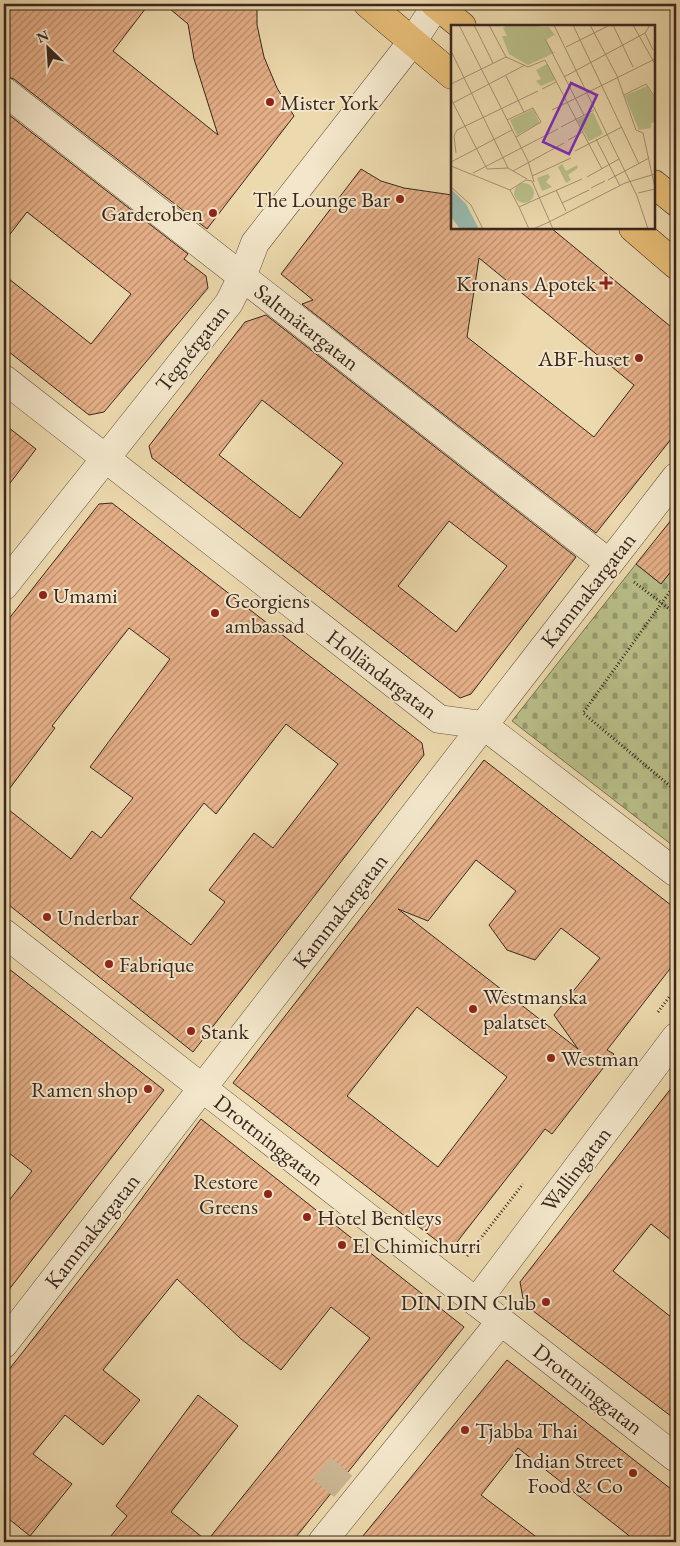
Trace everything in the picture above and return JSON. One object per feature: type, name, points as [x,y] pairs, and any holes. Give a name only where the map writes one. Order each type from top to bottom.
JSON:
[{"type":"main road","points":[[368,4],[451,74]]},
{"type":"main road","points":[[436,4],[461,25]]},
{"type":"main road","points":[[655,185],[676,202]]},
{"type":"main road","points":[[634,229],[676,265]]},
{"type":"street","name":"Tegnérgatan","points":[[4,586],[229,304],[242,277],[255,242],[412,42],[436,4]]},
{"type":"street","name":"Saltmätargatan","points":[[4,91],[609,563]]},
{"type":"street","name":"Holländargatan","points":[[4,379],[439,719],[483,725],[676,873]]},
{"type":"street","name":"Kammakargatan","points":[[4,1344],[676,477]]},
{"type":"street","name":"Drottninggatan","points":[[4,933],[676,1458]]},
{"type":"street","name":"Wallingatan","points":[[476,1302],[676,1037]]},
{"type":"street","points":[[322,1542],[350,1493],[466,1367],[501,1322]]},
{"type":"path","points":[[609,563],[676,614]]},
{"type":"path","points":[[676,583],[583,713],[676,791]]},
{"type":"green space","points":[[636,564],[661,584],[676,565],[676,848],[512,721]]},
{"type":"building","points":[[4,4],[149,4],[113,51],[218,135],[194,59],[188,24],[164,4],[257,4],[257,25],[264,57],[277,88],[294,116],[207,229],[14,79],[4,76]]},
{"type":"building","points":[[4,111],[188,254],[184,259],[206,276],[208,288],[104,412],[89,415],[4,348],[4,275],[91,344],[131,294],[27,212],[4,242]]},
{"type":"building","points":[[361,169],[381,181],[404,188],[451,195],[451,229],[552,229],[676,331],[676,433],[596,533],[302,304],[313,300],[281,274]],"holes":[[[479,258],[634,385],[594,437],[467,337]]]},
{"type":"building","points":[[266,315],[576,557],[471,694],[460,698],[152,458],[149,446],[245,322]],"holes":[[[262,400],[343,463],[300,518],[219,455]],[[449,521],[507,566],[456,632],[398,586]]]},
{"type":"building","points":[[4,424],[36,449],[4,491]]},
{"type":"building","points":[[112,503],[422,743],[424,755],[193,1052],[4,901],[4,806],[71,859],[92,831],[101,838],[133,798],[90,767],[170,659],[129,628],[52,726],[55,728],[4,796],[4,625],[99,504]],"holes":[[[286,724],[338,764],[273,848],[254,833],[209,890],[225,902],[191,945],[130,898],[204,803],[216,814]]]},
{"type":"building","points":[[676,514],[676,565],[661,584],[636,564]]},
{"type":"building","name":"Westmanska palatset","points":[[484,760],[676,909],[676,961],[607,1050],[614,1054],[552,1134],[545,1129],[450,1251],[233,1083]],"holes":[[[476,860],[516,891],[489,925],[507,950],[535,960],[561,928],[600,958],[554,1015],[578,1049],[398,909],[428,921]],[[417,1007],[507,1077],[438,1167],[347,1096]]]},
{"type":"building","points":[[4,965],[164,1090],[4,1296],[4,1207],[32,1171],[4,1149]]},
{"type":"building","points":[[676,1082],[676,1244],[651,1224],[613,1271],[676,1321],[676,1420],[524,1304],[520,1282]]},
{"type":"building","points":[[201,1119],[464,1327],[292,1542],[106,1542],[127,1516],[116,1506],[198,1395],[238,1426],[171,1512],[207,1541],[370,1338],[331,1307],[281,1370],[241,1339],[177,1279],[103,1370],[140,1400],[103,1445],[65,1415],[33,1454],[72,1484],[30,1536],[4,1515],[4,1376],[116,1233]]},
{"type":"building","points":[[507,1360],[676,1493],[676,1542],[637,1542],[518,1448],[481,1495],[543,1542],[358,1542]]},
{"type":"tunnel","points":[[322,1468],[344,1487]]},
{"type":"place","name":"Mister York","points":[[270,102]]},
{"type":"place","name":"The Lounge Bar","points":[[400,199]]},
{"type":"place","name":"Garderoben","points":[[213,213]]},
{"type":"place","name":"Kronans Apotek","points":[[606,283]]},
{"type":"place","name":"ABF-huset","points":[[639,358]]},
{"type":"place","name":"Umami","points":[[43,595]]},
{"type":"place","name":"Georgiens ambassad","points":[[215,613]]},
{"type":"place","name":"Underbar","points":[[47,917]]},
{"type":"place","name":"Fabrique","points":[[109,964]]},
{"type":"place","name":"Westmanska palatset","points":[[473,1009]]},
{"type":"place","name":"Stank","points":[[191,1031]]},
{"type":"place","name":"Westman","points":[[551,1058]]},
{"type":"place","name":"Ramen shop","points":[[148,1089]]},
{"type":"place","name":"Restore Greens","points":[[268,1194]]},
{"type":"place","name":"Hotel Bentleys","points":[[307,1217]]},
{"type":"place","name":"El Chimichurri","points":[[342,1245]]},
{"type":"place","name":"DIN DIN Club","points":[[546,1302]]},
{"type":"place","name":"Tjabba Thai","points":[[465,1430]]},
{"type":"place","name":"Indian Street Food & Co","points":[[633,1473]]}]
